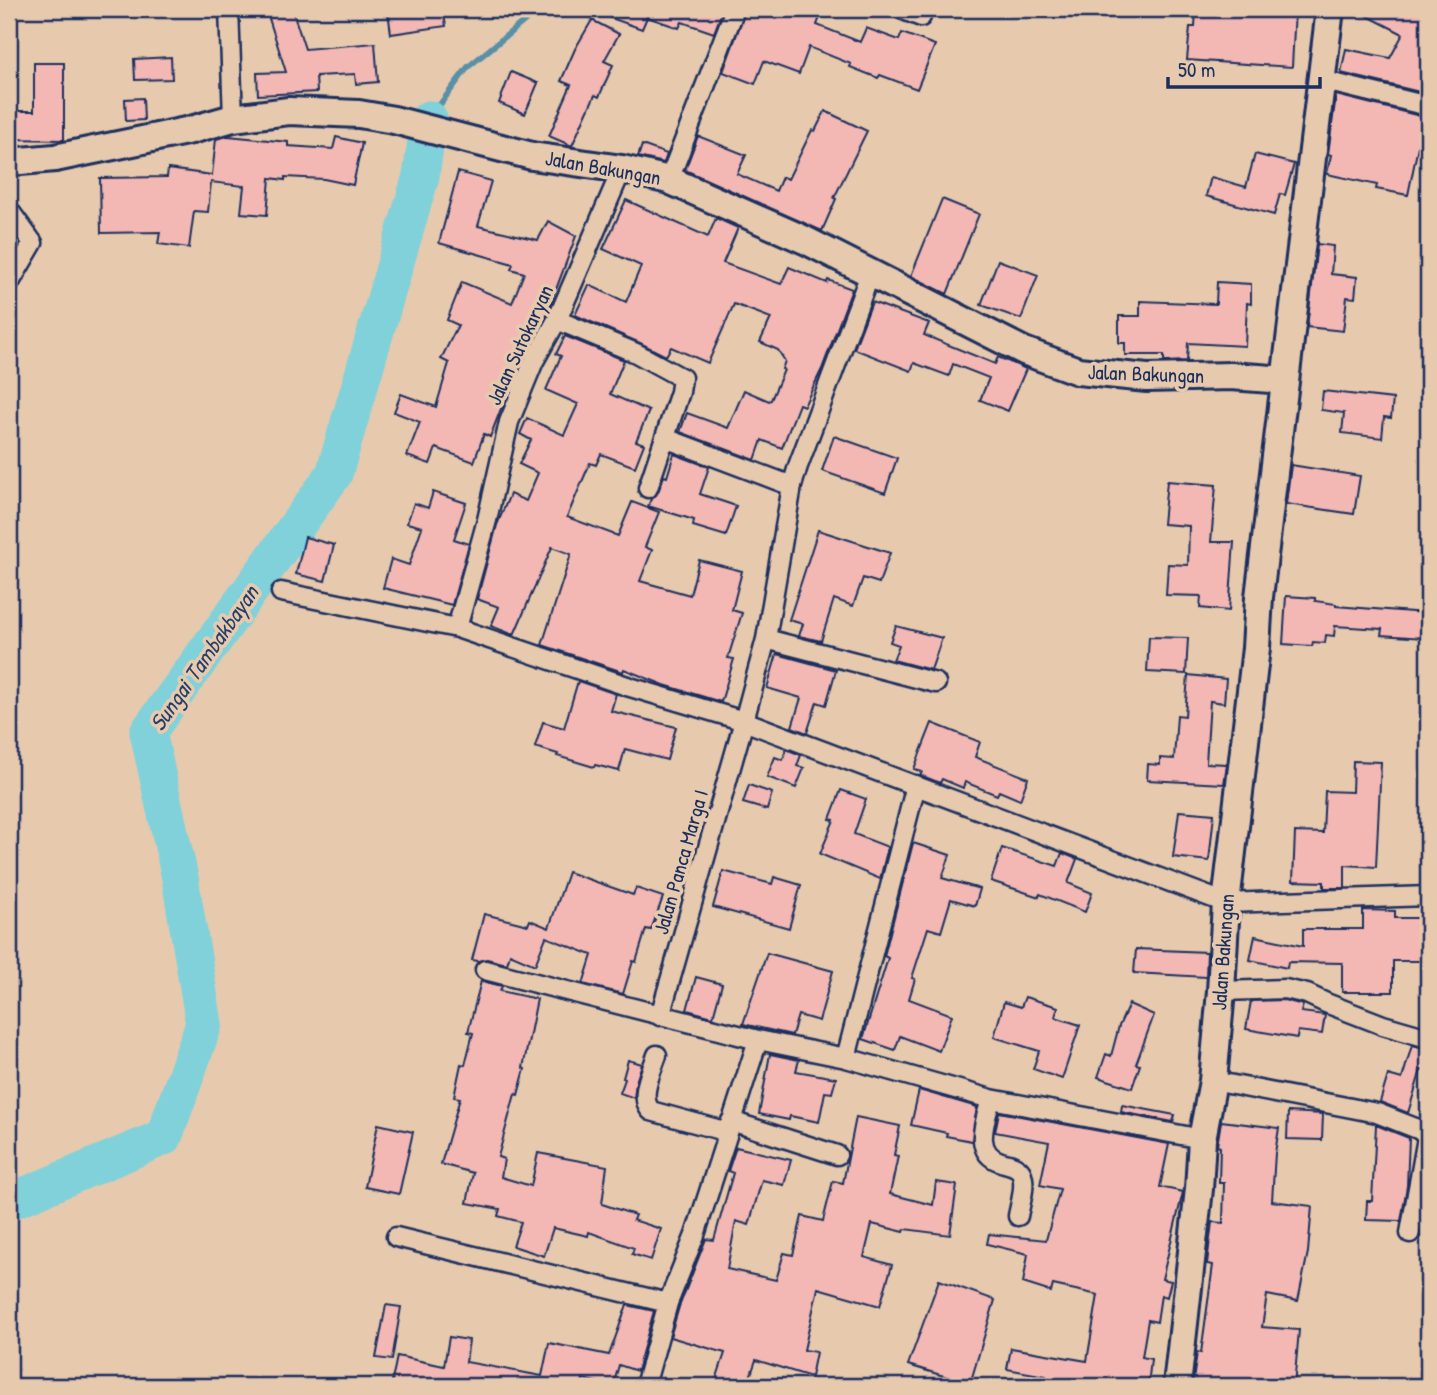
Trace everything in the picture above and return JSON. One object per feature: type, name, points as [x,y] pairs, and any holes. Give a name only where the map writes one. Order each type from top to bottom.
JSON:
[{"type":"main road","points":[[1285,380],[1330,9]]},
{"type":"main road","name":"Jalan Bakungan","points":[[9,162],[55,158],[191,130],[233,118],[289,111],[359,114],[394,120],[532,156],[622,169],[669,180],[806,240],[1024,351],[1077,371],[1147,378],[1231,376],[1285,380],[1226,903],[1222,991],[1213,1081],[1202,1139],[1177,1386]]},
{"type":"street","points":[[229,9],[233,118]]},
{"type":"street","points":[[669,180],[735,9]]},
{"type":"street","points":[[901,9],[921,17]]},
{"type":"street","points":[[1321,80],[1428,106]]},
{"type":"street","name":"Jalan Sutokaryan","points":[[457,628],[487,520],[509,422],[534,361],[557,320],[622,169]]},
{"type":"street","points":[[9,210],[33,243],[9,284]]},
{"type":"street","name":"Jalan Panca Marga I","points":[[660,1016],[766,639],[792,486],[870,274]]},
{"type":"street","points":[[557,320],[636,353],[682,378],[680,392],[648,488]]},
{"type":"street","points":[[665,438],[792,486]]},
{"type":"street","points":[[281,592],[457,628],[630,687],[744,721],[1226,903],[1428,896]]},
{"type":"street","points":[[766,639],[936,683]]},
{"type":"street","points":[[846,1058],[916,785]]},
{"type":"street","points":[[485,970],[758,1040],[846,1058],[990,1099],[1202,1139]]},
{"type":"street","points":[[1222,991],[1285,989],[1307,994],[1383,1025],[1428,1038]]},
{"type":"street","points":[[645,1386],[668,1303],[695,1235],[758,1040]]},
{"type":"street","points":[[657,1055],[645,1093],[647,1107],[652,1111],[729,1126],[837,1155]]},
{"type":"street","points":[[1213,1081],[1377,1113],[1428,1132],[1409,1233]]},
{"type":"street","points":[[990,1099],[982,1136],[984,1150],[990,1157],[1009,1164],[1021,1173],[1023,1185],[1018,1216]]},
{"type":"street","points":[[396,1237],[668,1303]]},
{"type":"building","points":[[266,9],[292,9],[305,49],[375,43],[378,82],[356,84],[355,74],[316,76],[317,92],[258,95],[257,73],[286,72]]},
{"type":"building","points":[[443,9],[446,26],[391,34],[388,11]]},
{"type":"building","points":[[723,9],[714,33],[682,22],[679,28],[647,17],[642,29],[591,11]]},
{"type":"building","points":[[746,9],[789,9],[803,14],[804,11],[820,17],[817,25],[860,42],[866,28],[899,40],[902,33],[935,45],[917,89],[880,75],[878,78],[809,47],[799,74],[764,61],[755,84],[723,72]]},
{"type":"building","points":[[1196,9],[1295,9],[1292,67],[1187,60],[1190,27],[1195,27]]},
{"type":"building","points":[[1354,9],[1428,9],[1428,94],[1341,73],[1346,49],[1390,58],[1403,34]]},
{"type":"building","points":[[592,20],[619,34],[604,61],[613,65],[599,97],[595,95],[572,146],[549,136],[571,85],[561,81]]},
{"type":"building","points":[[171,57],[172,79],[135,80],[134,59]]},
{"type":"building","points":[[34,63],[64,63],[64,140],[9,139],[9,111],[34,111]]},
{"type":"building","points":[[511,72],[538,83],[525,114],[499,103]]},
{"type":"building","points":[[1336,95],[1424,117],[1408,195],[1376,189],[1377,185],[1327,174]]},
{"type":"building","points":[[143,98],[144,120],[126,121],[125,99]]},
{"type":"building","points":[[825,111],[867,131],[834,198],[836,199],[822,231],[685,170],[698,136],[746,155],[737,174],[776,191],[782,177],[788,179],[812,130],[815,131]]},
{"type":"building","points":[[228,136],[288,142],[288,146],[333,149],[336,137],[362,143],[353,185],[324,179],[270,178],[267,215],[241,213],[244,186],[211,182],[208,212],[194,211],[189,248],[158,244],[160,232],[101,233],[100,178],[167,177],[168,169],[212,175],[216,139]]},
{"type":"building","points":[[642,145],[667,154],[664,163],[638,157]]},
{"type":"building","points":[[1255,154],[1294,164],[1285,195],[1280,194],[1274,215],[1206,196],[1211,177],[1246,187]]},
{"type":"building","points":[[458,172],[491,181],[478,226],[538,240],[548,221],[576,236],[546,316],[542,324],[535,321],[490,437],[484,434],[474,462],[436,448],[430,464],[407,456],[420,422],[394,412],[401,394],[436,407],[449,363],[441,359],[458,325],[447,320],[462,282],[512,303],[524,273],[511,269],[513,264],[439,243]]},
{"type":"building","points":[[942,199],[979,214],[947,294],[911,276]]},
{"type":"building","points":[[626,200],[708,237],[716,218],[738,228],[723,263],[781,284],[789,267],[827,283],[828,280],[852,289],[822,369],[804,406],[799,404],[782,448],[762,440],[755,460],[680,432],[687,413],[728,428],[744,390],[771,400],[785,361],[778,350],[760,342],[771,318],[734,304],[708,363],[671,347],[666,356],[575,315],[589,285],[626,302],[641,266],[603,249]]},
{"type":"building","points":[[1317,244],[1333,246],[1331,274],[1357,277],[1355,298],[1347,297],[1343,331],[1307,327]]},
{"type":"building","points":[[998,260],[1038,275],[1021,319],[981,305]]},
{"type":"building","points":[[1217,282],[1251,284],[1251,304],[1247,303],[1245,346],[1188,343],[1187,361],[1164,362],[1164,355],[1125,355],[1125,343],[1119,343],[1119,316],[1140,316],[1140,301],[1216,304]]},
{"type":"building","points":[[872,302],[929,323],[924,335],[995,364],[998,357],[1026,369],[1008,411],[980,400],[989,378],[953,364],[949,376],[914,363],[911,371],[854,349]]},
{"type":"building","points":[[565,336],[624,360],[610,394],[649,411],[636,441],[644,444],[635,467],[601,454],[596,465],[590,463],[567,517],[618,536],[632,502],[659,512],[645,547],[652,550],[640,581],[690,595],[699,560],[742,571],[732,610],[742,613],[728,658],[734,659],[721,702],[542,645],[571,554],[552,547],[514,635],[491,626],[499,607],[477,599],[497,525],[510,494],[526,501],[538,473],[519,464],[531,440],[520,434],[527,418],[564,435],[578,404],[546,390],[561,356],[556,354]]},
{"type":"building","points":[[1323,391],[1393,399],[1391,418],[1384,417],[1382,438],[1342,433],[1344,413],[1321,410]]},
{"type":"building","points":[[834,436],[897,458],[885,493],[822,471]]},
{"type":"building","points":[[674,454],[709,467],[700,494],[736,506],[726,536],[693,526],[694,520],[648,506],[658,492],[664,476],[667,477]]},
{"type":"building","points":[[1291,465],[1360,476],[1354,514],[1286,504]]},
{"type":"building","points":[[1167,481],[1216,485],[1211,542],[1234,542],[1229,611],[1200,608],[1201,596],[1166,595],[1168,564],[1188,565],[1189,526],[1163,524]]},
{"type":"building","points":[[433,492],[466,503],[454,539],[469,544],[452,605],[383,588],[391,559],[409,565],[422,527],[407,523],[414,503],[428,508]]},
{"type":"building","points":[[818,530],[890,553],[879,583],[863,578],[853,606],[834,599],[821,641],[799,636],[803,624],[789,620]]},
{"type":"building","points":[[305,537],[334,545],[325,581],[296,574]]},
{"type":"building","points":[[1286,596],[1315,598],[1315,601],[1336,606],[1425,613],[1424,638],[1381,635],[1382,629],[1335,626],[1334,636],[1326,635],[1325,643],[1313,642],[1312,646],[1283,644]]},
{"type":"building","points":[[896,626],[942,638],[931,670],[893,660],[899,645],[890,642]]},
{"type":"building","points":[[1149,637],[1188,638],[1186,674],[1147,672]]},
{"type":"building","points":[[777,654],[836,670],[826,705],[817,702],[807,733],[792,727],[801,698],[767,688]]},
{"type":"building","points":[[1188,675],[1226,679],[1224,703],[1210,701],[1206,763],[1227,764],[1224,784],[1147,780],[1148,764],[1160,765],[1160,758],[1174,759],[1177,715],[1185,716]]},
{"type":"building","points":[[578,681],[616,694],[611,711],[676,727],[667,760],[625,749],[619,771],[595,765],[594,767],[535,747],[543,722],[564,728]]},
{"type":"building","points":[[932,723],[980,742],[975,757],[1028,778],[1020,800],[999,791],[997,795],[965,782],[963,788],[942,779],[940,783],[920,775],[922,772],[914,769]]},
{"type":"building","points":[[786,749],[801,755],[797,766],[804,768],[796,788],[767,777],[775,757],[783,760]]},
{"type":"building","points":[[1353,761],[1381,762],[1376,867],[1345,865],[1345,888],[1324,888],[1324,882],[1293,881],[1295,832],[1323,833],[1325,791],[1352,792]]},
{"type":"building","points":[[749,785],[772,793],[767,810],[743,803]]},
{"type":"building","points":[[841,790],[866,799],[854,834],[888,847],[880,879],[820,854],[834,820],[830,819]]},
{"type":"building","points":[[1179,811],[1214,814],[1209,861],[1173,857]]},
{"type":"building","points":[[913,843],[950,855],[942,878],[980,889],[975,906],[951,899],[941,932],[928,928],[912,978],[915,979],[909,999],[952,1015],[939,1051],[900,1036],[895,1050],[863,1039],[888,958],[884,956]]},
{"type":"building","points":[[1002,848],[1057,866],[1062,853],[1077,859],[1068,883],[1092,893],[1085,912],[1040,894],[1039,897],[991,881]]},
{"type":"building","points":[[723,871],[772,884],[774,877],[801,885],[789,928],[713,907]]},
{"type":"building","points":[[568,872],[633,895],[636,888],[663,897],[651,930],[646,929],[623,994],[583,984],[592,955],[546,937],[535,965],[510,954],[507,964],[487,959],[472,960],[484,914],[528,925],[530,920],[549,928]]},
{"type":"building","points":[[1363,910],[1395,911],[1395,918],[1428,918],[1428,961],[1393,961],[1393,992],[1342,992],[1342,963],[1288,962],[1287,968],[1250,960],[1255,936],[1303,946],[1303,929],[1363,929]]},
{"type":"building","points":[[1136,949],[1207,952],[1206,977],[1134,973]]},
{"type":"building","points":[[767,953],[833,971],[819,1021],[798,1015],[792,1035],[743,1024]]},
{"type":"building","points":[[696,977],[722,984],[713,1017],[687,1010]]},
{"type":"building","points":[[481,981],[502,986],[500,991],[537,999],[523,1068],[525,1069],[518,1095],[515,1094],[498,1157],[504,1159],[501,1177],[531,1186],[538,1153],[607,1166],[602,1204],[635,1215],[633,1220],[661,1229],[651,1260],[632,1254],[634,1248],[589,1232],[588,1236],[553,1228],[544,1256],[513,1246],[521,1222],[498,1216],[500,1209],[467,1203],[473,1173],[441,1164],[460,1098],[454,1097],[461,1064],[465,1065],[473,1033],[468,1032]]},
{"type":"building","points":[[1025,997],[1058,1007],[1055,1017],[1080,1025],[1062,1079],[1033,1069],[1039,1051],[994,1037],[1004,1002],[1021,1007]]},
{"type":"building","points":[[1284,1000],[1303,1005],[1301,1012],[1325,1015],[1322,1034],[1298,1031],[1297,1038],[1246,1029],[1251,1001]]},
{"type":"building","points":[[1129,1004],[1154,1015],[1136,1064],[1140,1065],[1132,1088],[1098,1077],[1106,1054],[1111,1056],[1119,1026]]},
{"type":"building","points":[[1412,1045],[1428,1049],[1428,1072],[1421,1070],[1408,1113],[1380,1102],[1388,1075],[1402,1079]]},
{"type":"building","points":[[770,1054],[799,1060],[796,1071],[836,1078],[832,1093],[825,1092],[819,1122],[790,1116],[789,1120],[759,1114]]},
{"type":"building","points":[[628,1060],[642,1064],[634,1098],[620,1093]]},
{"type":"building","points":[[919,1090],[977,1107],[972,1141],[911,1125]]},
{"type":"building","points":[[1122,1105],[1175,1115],[1173,1122],[1121,1112]]},
{"type":"building","points":[[999,1112],[1169,1144],[1160,1187],[1183,1192],[1162,1279],[1171,1281],[1167,1297],[1161,1295],[1157,1322],[1148,1320],[1142,1357],[1151,1359],[1148,1386],[1044,1386],[1046,1376],[1007,1369],[1011,1348],[1087,1361],[1098,1295],[1053,1285],[1051,1292],[1023,1283],[1028,1254],[987,1244],[989,1234],[1046,1240],[1060,1189],[1040,1185],[1049,1142],[995,1132]]},
{"type":"building","points":[[1288,1112],[1323,1114],[1322,1140],[1287,1139]]},
{"type":"building","points":[[856,1117],[900,1126],[894,1155],[898,1156],[890,1194],[933,1205],[936,1182],[957,1185],[950,1235],[905,1229],[904,1232],[872,1224],[864,1257],[892,1265],[880,1306],[818,1288],[804,1350],[816,1352],[811,1377],[756,1360],[747,1386],[714,1386],[725,1353],[670,1337],[706,1239],[714,1240],[733,1173],[728,1171],[736,1147],[791,1160],[784,1185],[762,1180],[749,1225],[736,1221],[727,1269],[776,1280],[784,1253],[793,1255],[802,1216],[823,1221],[833,1181],[843,1183]]},
{"type":"building","points":[[1221,1121],[1279,1128],[1272,1201],[1312,1206],[1308,1252],[1298,1301],[1267,1295],[1262,1327],[1299,1330],[1294,1386],[1231,1386],[1193,1381],[1197,1352],[1201,1353],[1213,1265],[1207,1264],[1212,1222],[1223,1223],[1224,1183],[1219,1183],[1220,1147],[1217,1146]]},
{"type":"building","points":[[378,1124],[413,1132],[399,1194],[365,1187]]},
{"type":"building","points":[[1376,1125],[1409,1138],[1407,1186],[1401,1221],[1366,1220],[1367,1201],[1372,1201]]},
{"type":"building","points":[[939,1280],[995,1300],[970,1384],[908,1365]]},
{"type":"building","points":[[386,1305],[401,1307],[392,1360],[376,1358]]},
{"type":"building","points":[[627,1305],[654,1311],[637,1371],[619,1365],[613,1386],[583,1379],[581,1386],[391,1386],[397,1356],[444,1366],[449,1337],[469,1340],[466,1362],[542,1376],[549,1343],[609,1355]]},
{"type":"waterway","points":[[429,119],[468,67],[539,9]]},
{"type":"waterway","name":"Sungai Tambakbayan","points":[[9,1202],[164,1137],[204,1024],[180,878],[148,732],[334,474],[421,176],[429,119]]}]
